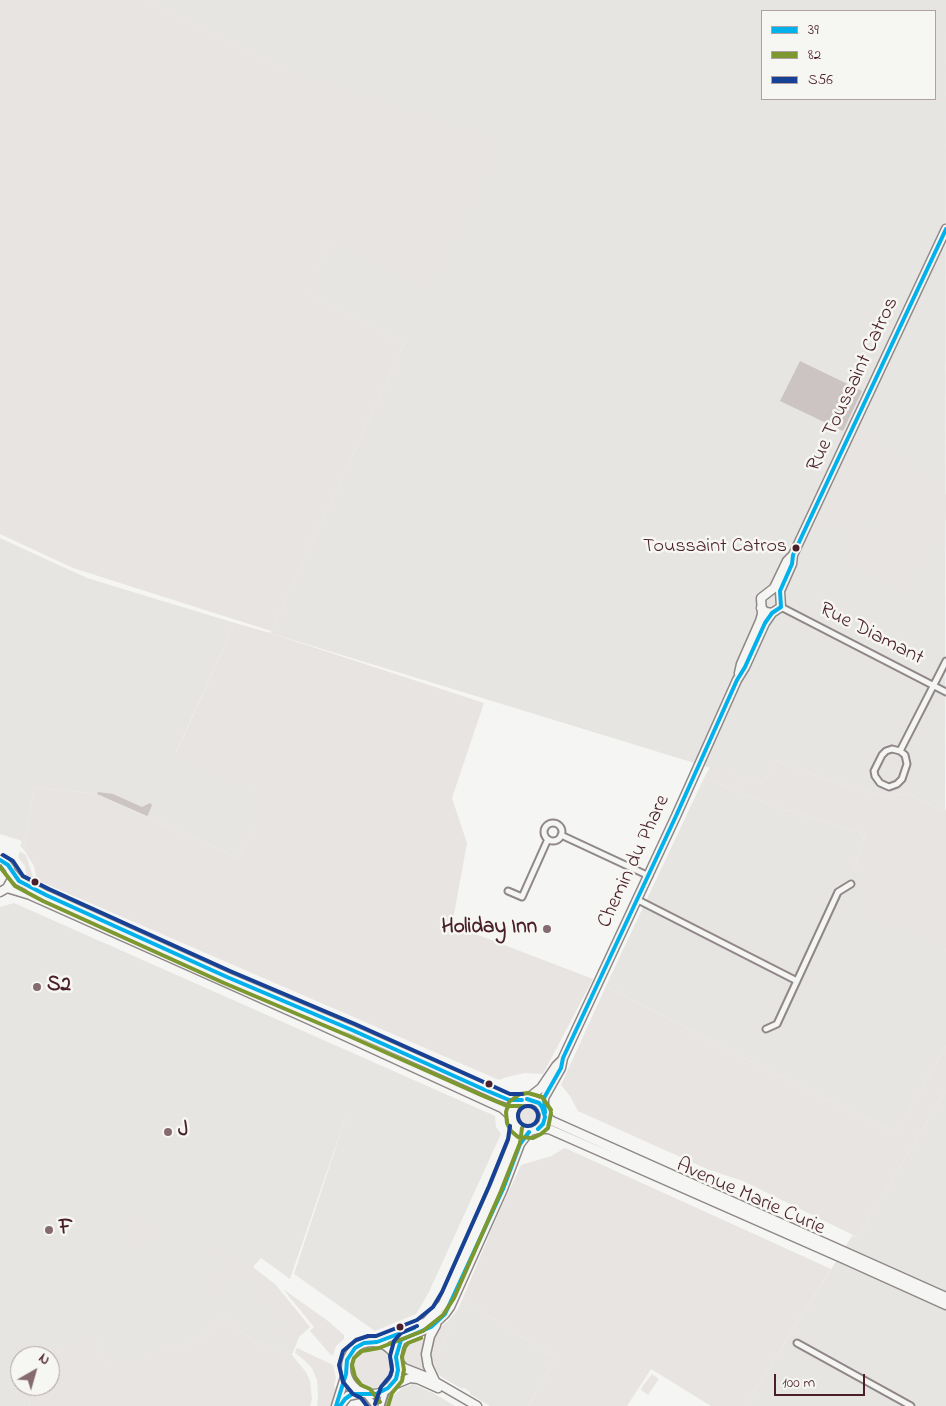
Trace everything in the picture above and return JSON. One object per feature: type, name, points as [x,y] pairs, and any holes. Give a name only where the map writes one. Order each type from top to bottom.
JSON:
[{"type":"main road","name":"Rue Toussaint Catros","points":[[780,597],[782,586],[794,555],[946,229]]},
{"type":"main road","name":"Rue Toussaint Catros","points":[[769,592],[777,584],[787,561],[794,555]]},
{"type":"main road","points":[[769,592],[775,593],[780,597],[782,602],[779,610],[772,613],[766,612],[761,608],[761,598],[769,592]]},
{"type":"main road","name":"Chemin du Phare","points":[[737,680],[741,664],[760,621],[761,608]]},
{"type":"main road","name":"Chemin du Phare","points":[[544,1113],[544,1098],[561,1068],[563,1058],[638,900],[737,680],[765,623],[772,613]]},
{"type":"main road","points":[[0,860],[8,865],[18,881],[227,977],[500,1096],[514,1101],[525,1100],[539,1103],[544,1113],[544,1120],[538,1129],[529,1132],[516,1127]]},
{"type":"main road","points":[[4,890],[10,884],[12,873]]},
{"type":"main road","points":[[4,890],[30,895],[310,1020],[502,1108],[512,1117],[516,1127],[514,1141],[443,1304],[426,1322],[377,1342],[364,1343],[355,1348],[347,1360],[346,1374],[338,1406]]},
{"type":"main road","name":"Chemin du Phare","points":[[525,1100],[541,1088],[563,1058]]},
{"type":"main road","points":[[512,1117],[515,1105],[525,1100]]},
{"type":"main road","name":"Avenue Marie Curie","points":[[544,1113],[552,1121],[946,1296]]},
{"type":"main road","name":"Avenue Marie Curie","points":[[538,1129],[548,1129],[946,1305]]},
{"type":"main road","points":[[435,1381],[426,1359],[426,1350],[430,1336],[450,1307],[503,1189],[520,1144],[529,1132]]},
{"type":"main road","points":[[388,1388],[396,1378],[398,1370],[396,1359],[401,1340],[439,1321]]},
{"type":"main road","points":[[377,1342],[388,1348],[404,1368],[435,1381],[477,1406]]},
{"type":"main road","points":[[346,1374],[352,1386],[364,1393]]},
{"type":"main road","points":[[338,1406],[348,1396],[364,1393],[376,1394],[410,1378],[432,1385],[468,1406]]},
{"type":"street","name":"Rue Diamant","points":[[781,607],[946,692]]},
{"type":"street","points":[[900,751],[946,661]]},
{"type":"street","points":[[886,751],[900,751],[905,755],[908,764],[902,779],[892,786],[884,786],[875,776],[876,766],[886,751]]},
{"type":"street","points":[[554,823],[560,826],[561,835],[555,840],[548,839],[544,831],[549,824],[554,823]]},
{"type":"street","points":[[561,835],[649,876]]},
{"type":"street","points":[[508,891],[522,896],[548,839]]},
{"type":"street","points":[[766,1029],[777,1024],[838,892],[851,884]]},
{"type":"street","points":[[638,900],[797,981]]},
{"type":"street","points":[[797,1344],[902,1404],[911,1406]]},
{"type":"street","points":[[381,1406],[388,1388]]},
{"type":"street","points":[[364,1393],[375,1406]]},
{"type":"shaded area","points":[[0,0],[145,0],[289,72],[498,141],[428,292],[330,242],[307,292],[404,344],[271,631],[73,568],[0,534]]},
{"type":"shaded area","points":[[145,0],[946,0],[945,811],[906,793],[889,798],[823,778],[775,760],[763,784],[270,633],[404,344],[306,292],[330,242],[289,72]]},
{"type":"shaded area","points":[[800,361],[862,391],[843,431],[780,401]]},
{"type":"shaded area","points":[[861,429],[946,494],[946,519],[903,594],[844,557],[850,541],[844,524],[837,526],[835,519],[827,521],[828,525],[822,533],[814,529],[826,505],[855,521],[852,528],[859,525],[869,530],[871,525],[875,530],[882,533],[885,525],[882,521],[874,518],[873,520],[863,515],[860,522],[827,503]]},
{"type":"shaded area","points":[[0,538],[87,578],[235,623],[176,752],[268,794],[239,858],[96,794],[34,787],[24,850],[20,846],[22,841],[0,834]]},
{"type":"shaded area","points":[[235,623],[484,703],[452,798],[467,843],[452,925],[593,979],[543,1074],[525,1073],[499,1080],[37,880],[34,866],[24,850],[34,787],[96,794],[239,858],[267,794],[176,753]]},
{"type":"shaded area","points":[[775,760],[823,778],[889,798],[906,793],[945,811],[946,809],[946,950],[858,908],[869,879],[854,868],[865,834],[776,807],[704,778],[710,767],[763,784]]},
{"type":"shaded area","points":[[704,778],[776,807],[865,834],[854,868],[869,878],[938,945],[946,950],[946,1046],[896,1133],[765,1069],[606,986]]},
{"type":"shaded area","points":[[98,792],[113,794],[142,807],[150,803],[152,805],[147,816],[97,794]]},
{"type":"shaded area","points":[[20,851],[26,855],[33,877],[27,878],[25,866],[18,857]]},
{"type":"shaded area","points":[[14,903],[495,1116],[496,1127],[501,1134],[428,1294],[416,1314],[375,1331],[294,1274],[348,1110],[290,1279],[261,1258],[253,1267],[276,1285],[310,1327],[299,1337],[292,1355],[255,1342],[224,1318],[221,1318],[198,1341],[106,1368],[97,1340],[60,1348],[60,1346],[10,1346],[10,1396],[29,1396],[30,1406],[0,1406],[0,907]]},
{"type":"shaded area","points":[[606,986],[765,1069],[896,1133],[946,1046],[946,1091],[857,1237],[743,1181],[707,1169],[578,1111],[570,1096],[561,1085]]},
{"type":"shaded area","points":[[946,1091],[946,1406],[745,1406],[852,1236],[857,1237]]},
{"type":"shaded area","points":[[528,1103],[536,1107],[540,1115],[536,1123],[528,1127],[520,1123],[516,1115],[520,1107]]},
{"type":"shaded area","points":[[565,1148],[831,1269],[745,1406],[711,1406],[651,1369],[627,1406],[528,1406],[557,1358],[462,1300],[521,1165],[551,1156]]},
{"type":"shaded area","points":[[128,1212],[141,1219],[158,1239],[132,1244],[123,1213]]},
{"type":"shaded area","points":[[204,1239],[273,1287],[307,1326],[305,1328],[289,1310],[231,1269]]},
{"type":"shaded area","points":[[225,1270],[230,1276],[228,1280],[222,1282],[215,1275]]},
{"type":"shaded area","points":[[209,1276],[217,1285],[217,1290],[211,1296],[205,1291],[203,1285]]},
{"type":"shaded area","points":[[283,1289],[328,1321],[344,1335],[344,1339],[336,1346],[333,1355],[310,1331],[314,1327]]},
{"type":"shaded area","points":[[256,1292],[288,1314],[294,1321],[289,1321],[256,1298]]},
{"type":"shaded area","points":[[462,1300],[557,1358],[528,1406],[490,1406],[470,1394],[464,1388],[462,1389],[440,1376],[436,1369],[436,1358]]},
{"type":"shaded area","points":[[458,1309],[436,1358],[436,1369],[440,1376],[432,1371],[428,1348],[435,1331],[449,1320]]},
{"type":"shaded area","points":[[221,1318],[224,1318],[255,1342],[292,1355],[306,1372],[310,1381],[312,1399],[310,1406],[30,1406],[29,1396],[60,1396],[60,1348],[97,1339],[106,1367],[198,1341]]},
{"type":"shaded area","points":[[293,1325],[298,1327],[302,1333],[295,1344],[279,1337],[276,1332],[276,1329]]},
{"type":"shaded area","points":[[429,1333],[427,1370],[405,1364],[401,1357],[401,1350],[406,1345],[425,1337],[424,1335]]},
{"type":"shaded area","points":[[297,1348],[333,1365],[336,1378],[334,1386],[337,1391],[332,1406],[317,1406],[317,1380],[312,1368],[295,1353]]},
{"type":"shaded area","points":[[376,1348],[383,1351],[389,1357],[392,1368],[391,1376],[383,1385],[376,1388],[368,1388],[361,1385],[353,1376],[352,1364],[355,1357],[364,1349]]},
{"type":"shaded area","points":[[652,1374],[659,1379],[648,1395],[641,1390]]},
{"type":"shaded area","points":[[413,1384],[455,1406],[389,1406],[393,1396],[402,1388]]},
{"type":"transit line","name":"39","points":[[545,1113],[544,1098],[561,1068],[563,1058],[737,680],[765,623],[772,613],[781,607],[780,591],[792,564],[793,555],[946,229]]},
{"type":"transit line","name":"S56","points":[[3,855],[13,861],[23,876],[49,889],[510,1094],[522,1094]]},
{"type":"transit line","name":"39","points":[[0,860],[8,865],[19,881],[46,895],[227,977],[352,1030],[483,1089],[509,1100],[522,1100]]},
{"type":"transit line","name":"82","points":[[0,867],[15,886],[43,901],[224,983],[481,1095],[507,1106],[522,1106]]},
{"type":"transit line","name":"82","points":[[551,1110],[542,1097],[528,1093],[520,1094],[509,1102],[506,1112],[507,1123],[511,1131],[518,1137],[533,1138],[548,1128],[551,1113]]},
{"type":"transit line","name":"39","points":[[527,1099],[539,1103],[542,1107],[545,1117],[543,1124],[538,1129]]},
{"type":"transit line","name":"S56","points":[[528,1106],[535,1109],[538,1116],[535,1123],[528,1126],[521,1123],[518,1116],[521,1109],[528,1106]]},
{"type":"transit line","name":"S56","points":[[367,1406],[343,1382],[339,1365],[343,1351],[356,1340],[368,1336],[376,1336],[417,1320],[433,1307],[442,1292],[489,1186],[508,1139],[510,1126]]},
{"type":"transit line","name":"82","points":[[380,1402],[370,1389],[361,1385],[355,1377],[352,1365],[354,1358],[362,1351],[379,1348],[423,1331],[443,1315],[454,1298],[501,1191],[520,1143],[522,1128]]},
{"type":"transit line","name":"39","points":[[340,1406],[352,1394],[376,1394],[388,1388],[396,1379],[398,1370],[396,1357],[401,1340],[431,1327],[445,1314],[503,1189],[520,1144],[529,1132]]},
{"type":"transit line","name":"S56","points":[[375,1404],[381,1387],[390,1376],[392,1370],[390,1356],[394,1341],[401,1333],[417,1326]]},
{"type":"transit line","name":"39","points":[[336,1406],[346,1374],[347,1360],[355,1348],[364,1343],[377,1342],[414,1328]]},
{"type":"transit line","name":"82","points":[[388,1406],[392,1393],[402,1381],[404,1370],[402,1357],[405,1347],[408,1343],[421,1338]]},
{"type":"place","name":"Toussaint Catros","points":[[796,548]]},
{"type":"place","name":"Holiday Inn","points":[[547,929]]},
{"type":"place","name":"S2","points":[[37,987]]},
{"type":"place","name":"J","points":[[168,1132]]},
{"type":"place","name":"F","points":[[49,1230]]}]
